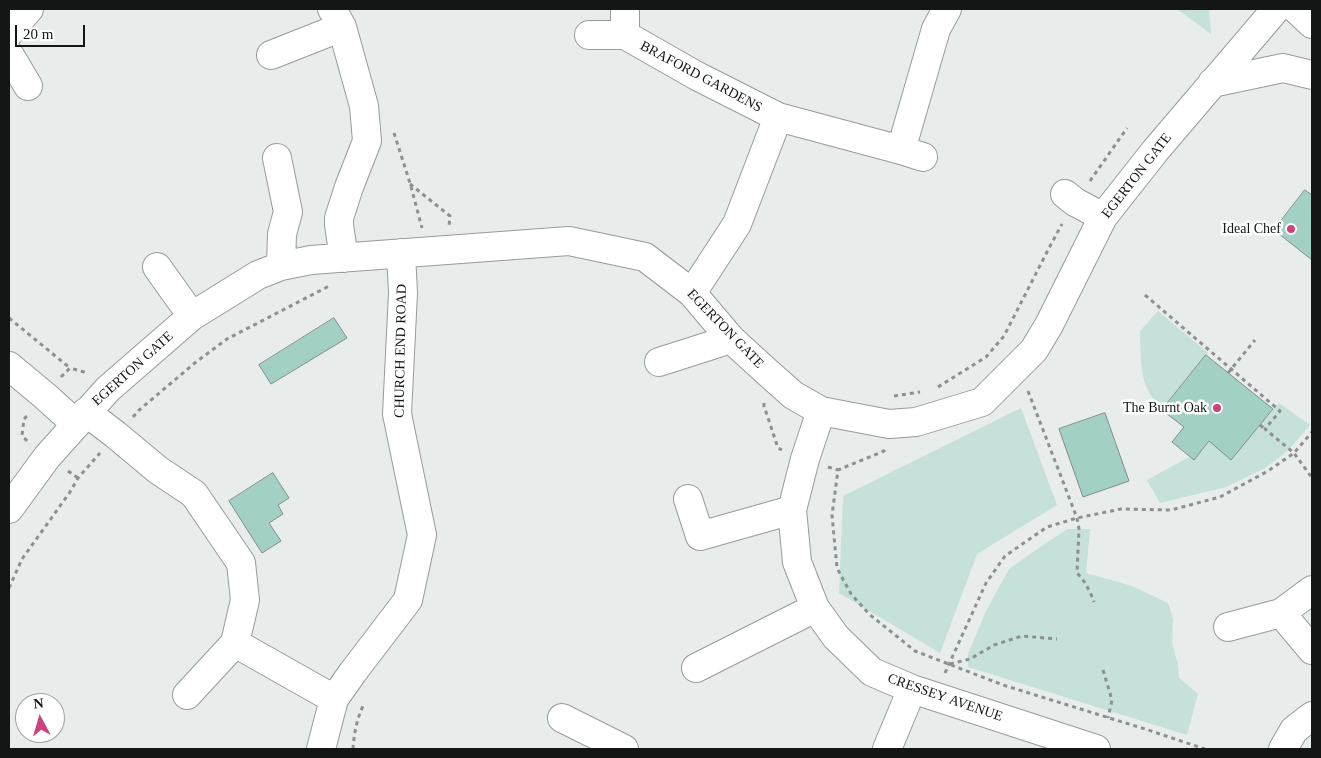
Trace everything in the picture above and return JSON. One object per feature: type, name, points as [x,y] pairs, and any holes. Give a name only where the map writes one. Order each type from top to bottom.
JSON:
[{"type":"street","points":[[9,33],[29,9]]},
{"type":"street","name":"BRAFORD GARDENS","points":[[589,35],[625,22],[696,76],[778,117],[912,154],[936,29],[948,9]]},
{"type":"street","name":"EGERTON GATE","points":[[9,509],[47,457],[108,389],[192,316],[258,275],[281,266],[311,260],[568,240],[645,256],[692,293],[731,339],[793,396],[821,411],[889,424],[916,422],[982,402],[1034,350],[1049,326],[1103,218],[1155,151],[1276,9]]},
{"type":"street","points":[[1296,9],[1312,24]]},
{"type":"street","points":[[271,55],[337,18],[364,106],[366,141],[349,186],[340,218],[339,225],[344,258]]},
{"type":"street","points":[[9,54],[28,86]]},
{"type":"street","points":[[1212,83],[1283,68],[1312,75]]},
{"type":"street","name":"BRAFORD GARDENS","points":[[692,293],[737,224],[778,117]]},
{"type":"street","points":[[277,158],[288,212],[282,234],[281,266]]},
{"type":"street","points":[[1070,198],[1103,218]]},
{"type":"street","name":"CHURCH END ROAD","points":[[322,749],[334,699],[408,600],[422,535],[397,414],[403,294],[401,252]]},
{"type":"street","points":[[157,267],[192,316]]},
{"type":"street","points":[[659,362],[731,339]]},
{"type":"street","points":[[9,366],[45,396],[81,418],[116,435],[158,470],[194,494],[240,563],[245,600],[234,643],[187,695]]},
{"type":"street","name":"CRESSEY AVENUE","points":[[821,411],[804,459],[792,510],[797,562],[815,608],[836,637],[872,672],[924,693],[1096,749]]},
{"type":"street","points":[[688,499],[700,536],[792,510]]},
{"type":"street","points":[[1228,627],[1281,613],[1312,590]]},
{"type":"street","points":[[696,668],[815,608]]},
{"type":"street","points":[[1281,613],[1312,650]]},
{"type":"street","points":[[234,643],[334,699]]},
{"type":"street","points":[[887,749],[924,693]]},
{"type":"street","points":[[1283,749],[1294,730],[1312,716]]},
{"type":"street","points":[[562,718],[624,749]]},
{"type":"path","points":[[933,390],[986,357],[1004,336],[1049,248],[1070,198],[1128,128]]},
{"type":"path","points":[[410,183],[450,216],[449,226]]},
{"type":"path","points":[[1145,295],[1280,411],[1265,429]]},
{"type":"path","points":[[9,318],[70,368]]},
{"type":"path","points":[[1228,373],[1255,340]]},
{"type":"path","points":[[1027,389],[1077,518],[1079,529],[1077,573],[1089,589],[1094,602]]},
{"type":"path","points":[[926,391],[889,397],[889,441],[884,451],[838,470],[832,515],[837,568],[851,594],[869,614],[915,651],[1003,685],[1205,749]]},
{"type":"path","points":[[1260,425],[1294,453],[1312,478]]},
{"type":"path","points":[[924,693],[949,665],[986,582],[1005,556],[1047,527],[1077,518],[1121,510],[1171,510],[1220,497],[1268,472],[1294,453],[1312,432]]},
{"type":"path","points":[[949,665],[970,659],[994,644],[1022,636],[1057,639]]},
{"type":"path","points":[[1103,670],[1112,700],[1108,718]]},
{"type":"green space","points":[[1177,9],[1209,9],[1211,34]]},
{"type":"green space","points":[[1158,311],[1208,353],[1164,407],[1153,398],[1148,390],[1143,374],[1141,356],[1140,331]]},
{"type":"green space","points":[[1279,403],[1310,425],[1281,456],[1265,468],[1226,487],[1160,503],[1147,480],[1189,457],[1194,460],[1209,441],[1231,459]]},
{"type":"green space","points":[[1021,408],[1057,505],[977,554],[940,653],[839,593],[843,496]]},
{"type":"green space","points":[[1068,529],[1090,529],[1086,573],[1132,586],[1168,603],[1173,619],[1172,643],[1178,665],[1179,678],[1198,694],[1187,735],[968,667],[968,654],[986,611],[1009,569]]},
{"type":"building","points":[[1305,190],[1312,195],[1312,260],[1274,230]]},
{"type":"building","points":[[334,318],[347,338],[271,384],[259,365]]},
{"type":"building","name":"The Burnt Oak","points":[[1206,355],[1273,409],[1231,460],[1209,441],[1194,460],[1172,442],[1184,427],[1162,410]]},
{"type":"building","points":[[1105,413],[1129,481],[1083,497],[1059,429]]},
{"type":"building","points":[[273,473],[289,498],[278,505],[283,514],[269,523],[281,541],[262,553],[229,501]]},
{"type":"place","name":"Ideal Chef","points":[[1291,229]]},
{"type":"place","name":"The Burnt Oak","points":[[1217,408]]}]
